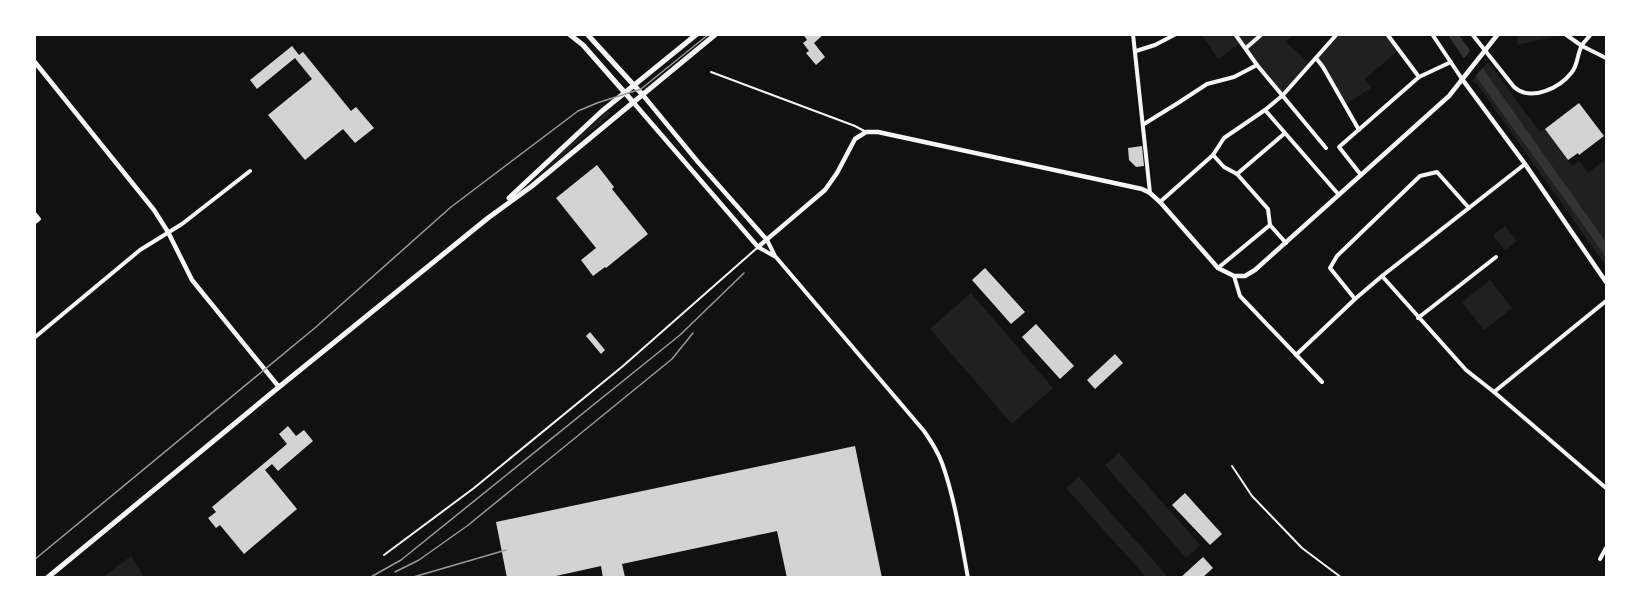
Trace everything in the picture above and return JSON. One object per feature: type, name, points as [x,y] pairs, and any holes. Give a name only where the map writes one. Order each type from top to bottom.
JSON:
[{"type":"main road","points":[[569,34],[583,45],[633,102]]},
{"type":"main road","points":[[586,34],[642,94]]},
{"type":"main road","points":[[489,218],[594,118],[697,34]]},
{"type":"main road","points":[[47,578],[279,387],[532,186],[716,34]]},
{"type":"street","points":[[1133,34],[1150,193]]},
{"type":"street","points":[[1136,51],[1155,45],[1176,34]]},
{"type":"street","points":[[1235,34],[1257,65],[1326,148]]},
{"type":"street","points":[[1245,48],[1262,34]]},
{"type":"street","points":[[1161,202],[1214,155],[1224,138],[1265,110],[1282,95],[1337,34]]},
{"type":"street","points":[[1387,34],[1419,77]]},
{"type":"street","points":[[1432,34],[1606,282]]},
{"type":"street","points":[[1472,34],[1514,87],[1523,93],[1531,94],[1556,86],[1571,73],[1582,46],[1591,34]]},
{"type":"street","points":[[758,247],[825,190],[855,139],[866,132],[878,132],[1142,189],[1161,202],[1218,268],[1234,276],[1245,276],[1286,243],[1446,99],[1498,34]]},
{"type":"street","points":[[1565,34],[1606,58]]},
{"type":"street","points":[[1316,58],[1359,130]]},
{"type":"street","points":[[34,61],[154,210],[168,232],[192,280],[279,387]]},
{"type":"street","points":[[1361,175],[1339,147],[1419,77],[1451,62]]},
{"type":"street","points":[[1144,124],[1207,84],[1234,77],[1257,65]]},
{"type":"street","points":[[642,94],[767,240],[775,256],[924,431],[942,462],[969,578]]},
{"type":"street","points":[[633,102],[758,247],[775,256]]},
{"type":"street","points":[[1265,110],[1339,195]]},
{"type":"street","points":[[1238,174],[1285,133]]},
{"type":"street","points":[[1214,155],[1224,167],[1238,174],[1268,209],[1269,225],[1286,243]]},
{"type":"street","points":[[1296,355],[1382,276],[1525,165]]},
{"type":"street","points":[[34,338],[140,250],[182,224],[250,171]]},
{"type":"street","points":[[1355,299],[1330,268],[1337,256],[1420,176],[1437,172],[1469,208]]},
{"type":"street","points":[[34,213],[39,219],[34,223]]},
{"type":"street","points":[[1218,268],[1269,225]]},
{"type":"street","points":[[1418,318],[1496,257]]},
{"type":"street","points":[[1234,276],[1240,296],[1322,382]]},
{"type":"street","points":[[1382,276],[1466,370],[1606,488]]},
{"type":"street","points":[[1494,392],[1606,301]]},
{"type":"street","points":[[1600,559],[1606,548]]},
{"type":"lane","points":[[711,72],[866,132]]},
{"type":"lane","points":[[384,555],[474,488],[588,394],[758,247]]},
{"type":"lane","points":[[1232,466],[1252,496],[1302,548],[1342,578]]},
{"type":"shaded area","points":[[1561,34],[1562,35],[1517,45],[1518,35]]},
{"type":"shaded area","points":[[1202,35],[1292,35],[1286,42],[1310,64],[1283,95],[1241,43],[1218,59]]},
{"type":"shaded area","points":[[1337,35],[1387,35],[1399,50],[1365,79],[1371,88],[1345,105],[1316,58]]},
{"type":"shaded area","points":[[1448,35],[1459,35],[1606,242],[1606,258],[1487,91]]},
{"type":"shaded area","points":[[1488,62],[1540,132],[1545,129],[1572,166],[1579,161],[1588,173],[1606,159],[1606,242],[1482,69]]},
{"type":"shaded area","points":[[1476,76],[1565,198],[1606,258],[1606,266],[1477,84],[1472,81]]},
{"type":"shaded area","points":[[607,112],[611,113],[538,177],[543,169]]},
{"type":"shaded area","points":[[1505,226],[1517,241],[1505,250],[1493,235]]},
{"type":"shaded area","points":[[1490,280],[1512,308],[1484,330],[1462,302]]},
{"type":"shaded area","points":[[971,293],[1053,388],[1012,424],[930,329]]},
{"type":"shaded area","points":[[1119,453],[1200,545],[1186,558],[1105,465]]},
{"type":"shaded area","points":[[1079,477],[1168,577],[1146,577],[1066,488]]},
{"type":"shaded area","points":[[131,556],[144,577],[103,577]]},
{"type":"pier","points":[[1472,49],[1484,66],[1474,78],[1462,61]]},
{"type":"building","points":[[803,34],[824,34],[814,43],[825,57],[816,65],[806,53],[809,51],[803,43],[807,40]]},
{"type":"building","points":[[292,46],[299,55],[303,52],[351,111],[356,107],[374,128],[355,143],[343,129],[305,160],[268,115],[312,79],[295,58],[257,89],[250,80]]},
{"type":"building","points":[[1579,103],[1604,136],[1579,155],[1578,153],[1568,160],[1545,129]]},
{"type":"building","points":[[1142,146],[1144,166],[1136,167],[1129,160],[1128,148]]},
{"type":"building","points":[[597,165],[614,187],[612,189],[648,234],[593,276],[581,260],[596,248],[556,198]]},
{"type":"building","points":[[985,268],[1025,312],[1011,324],[972,280]]},
{"type":"building","points":[[1036,324],[1074,366],[1060,379],[1022,337]]},
{"type":"building","points":[[590,332],[605,350],[601,354],[586,336]]},
{"type":"building","points":[[1115,354],[1123,363],[1095,389],[1087,380]]},
{"type":"building","points":[[288,426],[296,436],[304,430],[313,441],[278,471],[272,464],[265,470],[297,509],[244,554],[220,525],[216,528],[208,518],[216,512],[212,507],[287,444],[279,434]]},
{"type":"building","points":[[855,446],[882,578],[787,578],[777,531],[622,564],[625,577],[621,578],[603,578],[601,566],[547,578],[507,578],[496,522]]},
{"type":"building","points":[[1185,493],[1222,534],[1210,545],[1172,505]]},
{"type":"building","points":[[1203,557],[1213,568],[1202,578],[1180,578]]},
{"type":"tram line","points":[[34,560],[316,327],[451,207],[578,111],[641,89],[709,34]]},
{"type":"railway","points":[[369,578],[401,560],[680,335],[744,273]]},
{"type":"railway","points":[[395,572],[419,560],[467,526],[672,359],[693,333]]},
{"type":"railway","points":[[410,578],[506,550]]}]
